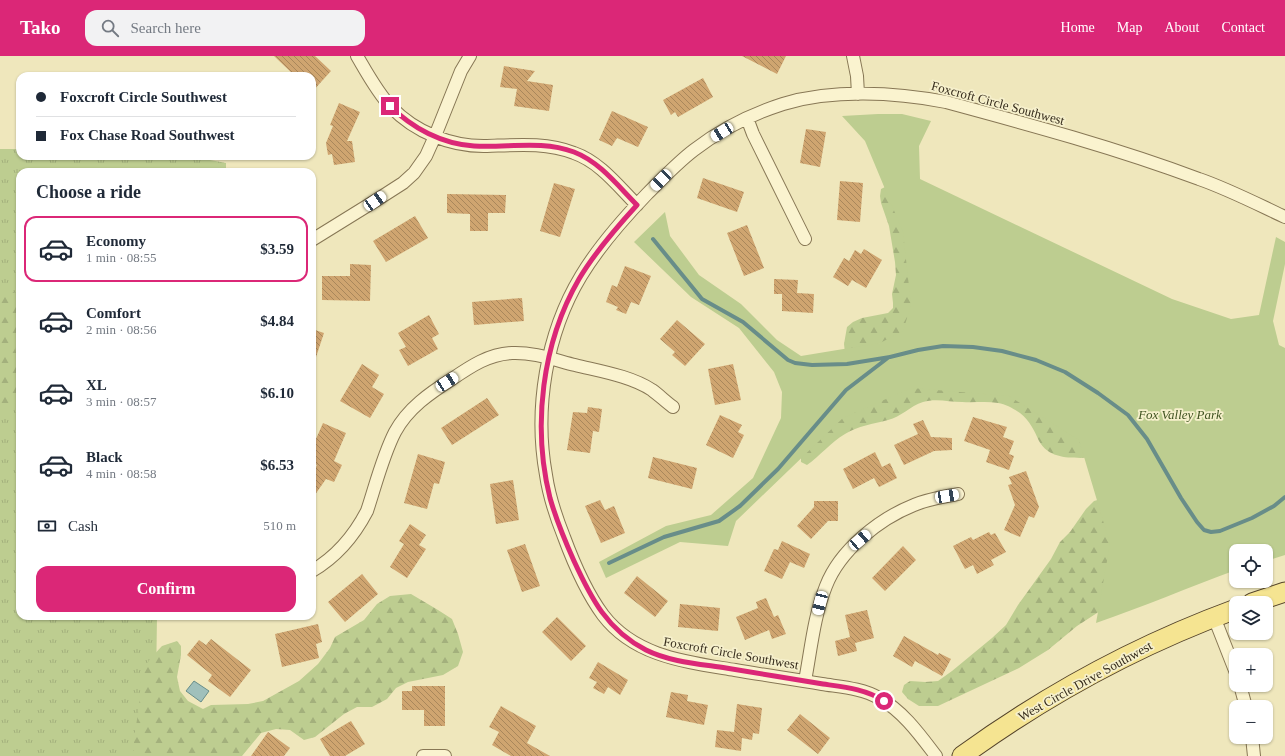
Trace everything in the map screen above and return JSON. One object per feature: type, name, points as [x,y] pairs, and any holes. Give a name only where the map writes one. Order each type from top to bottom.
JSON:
[{"type":"main road","points":[[1273,596],[1285,592]]},
{"type":"main road","name":"West Circle Drive Southwest","points":[[962,756],[1008,724],[1079,681],[1139,650],[1229,612]]},
{"type":"street","points":[[357,56],[372,82],[390,106],[407,121],[421,130],[447,141],[468,146],[535,145],[554,147],[574,152],[590,160],[601,169],[637,205]]},
{"type":"street","points":[[316,238],[375,201],[414,173],[426,156],[461,71],[470,56]]},
{"type":"street","points":[[852,56],[857,76],[858,94]]},
{"type":"street","name":"Foxcroft Circle Southwest","points":[[936,756],[901,714],[877,696],[852,689],[704,665],[659,655],[646,650],[625,637],[616,630],[603,615],[587,588],[568,547],[550,498],[544,461],[542,419],[544,382],[560,319],[580,277],[610,235],[637,205],[680,162],[697,148],[747,118],[792,102],[816,97],[858,94],[906,96],[940,101],[1079,138],[1200,179],[1285,217]]},
{"type":"street","points":[[747,118],[753,134],[806,239]]},
{"type":"street","points":[[316,567],[333,556],[347,543],[360,524],[367,511],[395,432],[407,414],[423,398],[482,360],[493,356],[522,353],[549,358],[630,380],[652,390],[673,407]]},
{"type":"street","points":[[805,681],[820,603],[826,585],[839,562],[860,540],[892,515],[922,502],[958,494]]},
{"type":"street","points":[[1214,617],[1229,655]]},
{"type":"street","points":[[1253,744],[1254,756]]},
{"type":"street","points":[[423,756],[444,756]]},
{"type":"green space","name":"Fox Valley Park","points":[[902,114],[931,121],[919,146],[920,179],[1172,299],[1231,319],[1259,315],[1276,237],[1285,242],[1285,264],[1273,321],[1279,345],[1285,348],[1285,555],[1273,559],[1273,544],[1229,544],[1229,573],[1096,623],[1110,544],[1079,440],[1009,396],[911,388],[843,418],[736,521],[728,546],[680,542],[606,578],[599,562],[666,526],[711,515],[753,478],[781,418],[782,392],[774,372],[739,328],[691,297],[634,242],[665,212],[670,236],[699,275],[741,304],[777,340],[801,356],[880,343],[903,331],[911,305],[903,232],[865,141],[842,116]]},
{"type":"green space","points":[[0,149],[16,149],[16,160],[210,160],[226,163],[226,168],[16,168],[16,620],[157,620],[155,756],[0,756]]},
{"type":"green space","points":[[887,186],[899,194],[919,333],[845,353],[844,344],[847,327],[853,322],[862,318],[888,313],[893,308],[892,294],[896,275],[895,262],[889,226],[880,196],[881,189]]},
{"type":"green space","points":[[3,283],[12,289],[16,296],[16,404],[14,410],[0,419],[0,284]]},
{"type":"green space","points":[[1010,357],[1096,458],[1064,457],[1050,452],[1044,448],[1026,419],[1020,413],[1004,404],[994,402],[938,400],[923,402],[893,419],[850,431],[840,437],[807,465],[801,462],[801,453],[844,399]]},
{"type":"green space","points":[[1108,497],[1114,602],[1077,626],[1048,650],[1019,668],[938,706],[919,706],[908,699],[902,692],[904,685],[910,681],[938,681],[1006,625],[1018,605],[1051,559],[1060,542],[1070,532],[1086,509],[1094,501]]},
{"type":"green space","points":[[411,594],[452,619],[458,634],[463,652],[458,666],[443,675],[408,682],[396,688],[387,699],[372,707],[357,707],[344,714],[315,737],[304,740],[290,730],[276,729],[261,733],[242,756],[134,756],[134,737],[139,708],[141,680],[150,659],[162,646],[177,641],[181,646],[177,677],[180,691],[188,701],[203,709],[211,705],[248,704],[263,701],[299,681],[318,664],[330,648],[335,637],[364,620],[377,604],[390,596]]},
{"type":"water","points":[[194,681],[209,691],[201,702],[186,691]]},
{"type":"building","points":[[274,56],[315,56],[331,71],[316,88],[316,72],[291,72]]},
{"type":"building","points":[[742,56],[786,56],[777,74]]},
{"type":"building","points":[[504,66],[535,71],[527,81],[553,85],[549,111],[514,106],[517,89],[500,87]]},
{"type":"building","points":[[703,78],[713,97],[678,117],[675,112],[671,115],[663,100]]},
{"type":"building","points":[[339,103],[360,112],[347,141],[352,141],[355,162],[334,165],[332,154],[328,155],[326,143],[333,126],[330,125]]},
{"type":"building","points":[[612,111],[648,127],[638,147],[617,138],[612,146],[599,140]]},
{"type":"building","points":[[806,129],[826,132],[820,167],[800,163]]},
{"type":"building","points":[[703,178],[744,192],[737,212],[697,198]]},
{"type":"building","points":[[840,181],[863,183],[860,222],[837,220]]},
{"type":"building","points":[[554,183],[575,189],[560,237],[540,231]]},
{"type":"building","points":[[447,194],[506,195],[505,213],[488,213],[488,231],[470,231],[470,214],[447,213]]},
{"type":"building","points":[[415,216],[428,238],[386,262],[373,241]]},
{"type":"building","points":[[747,225],[764,268],[744,276],[727,233]]},
{"type":"building","points":[[864,249],[882,260],[866,288],[852,280],[848,286],[833,277],[844,258],[849,261],[855,250],[861,254]]},
{"type":"building","points":[[350,264],[371,265],[370,301],[322,300],[322,276],[350,276]]},
{"type":"building","points":[[625,266],[651,276],[639,305],[631,302],[626,314],[616,310],[618,307],[606,302],[612,285],[617,287]]},
{"type":"building","points":[[774,279],[798,280],[797,293],[814,294],[813,313],[782,311],[782,294],[774,294]]},
{"type":"building","points":[[522,298],[524,321],[474,325],[472,302]]},
{"type":"building","points":[[429,315],[439,334],[432,338],[438,349],[408,366],[399,350],[406,347],[398,333]]},
{"type":"building","points":[[677,320],[705,344],[685,366],[672,355],[675,352],[660,339]]},
{"type":"building","points":[[316,330],[324,333],[316,357]]},
{"type":"building","points":[[362,364],[379,375],[372,387],[384,394],[370,418],[340,401]]},
{"type":"building","points":[[733,364],[741,400],[715,405],[708,369]]},
{"type":"building","points":[[487,398],[499,415],[452,445],[441,428]]},
{"type":"building","points":[[588,407],[602,409],[599,432],[593,431],[590,453],[567,450],[573,412],[587,413]]},
{"type":"building","points":[[720,415],[742,425],[738,432],[744,435],[733,458],[706,445]]},
{"type":"building","points":[[973,417],[1007,427],[1003,437],[1014,441],[1009,454],[1014,456],[1009,470],[986,462],[990,450],[964,441]]},
{"type":"building","points":[[923,420],[931,437],[952,438],[952,450],[934,451],[904,465],[894,445],[918,434],[913,424]]},
{"type":"building","points":[[323,423],[346,433],[334,461],[342,465],[334,482],[326,479],[316,493],[317,465],[316,439]]},
{"type":"building","points":[[875,452],[882,467],[890,463],[897,478],[879,487],[874,478],[853,489],[843,469]]},
{"type":"building","points":[[418,454],[445,462],[439,484],[434,483],[427,509],[404,503]]},
{"type":"building","points":[[653,457],[697,468],[692,489],[648,478]]},
{"type":"building","points":[[1026,471],[1039,507],[1034,518],[1029,516],[1020,537],[1004,530],[1015,505],[1008,485],[1012,484],[1009,477]]},
{"type":"building","points":[[513,480],[519,520],[496,524],[490,484]]},
{"type":"building","points":[[600,500],[605,510],[614,506],[625,533],[601,543],[585,506]]},
{"type":"building","points":[[814,501],[838,501],[838,521],[828,521],[811,539],[797,526],[814,507]]},
{"type":"building","points":[[410,524],[426,535],[419,545],[426,549],[407,578],[390,567],[404,544],[399,541]]},
{"type":"building","points":[[989,532],[991,535],[995,533],[1006,552],[991,560],[994,565],[977,574],[973,565],[965,569],[953,546],[971,537],[973,540]]},
{"type":"building","points":[[782,541],[810,554],[804,568],[790,562],[782,579],[764,571],[774,549],[778,550]]},
{"type":"building","points":[[525,544],[540,586],[522,592],[507,550]]},
{"type":"building","points":[[903,546],[916,560],[885,591],[872,578]]},
{"type":"building","points":[[362,574],[378,594],[345,622],[328,602]]},
{"type":"building","points":[[637,576],[668,601],[655,617],[624,593]]},
{"type":"building","points":[[766,598],[774,617],[778,615],[786,634],[772,639],[769,630],[745,640],[736,617],[758,608],[756,602]]},
{"type":"building","points":[[680,604],[720,608],[718,631],[678,627]]},
{"type":"building","points":[[867,610],[874,638],[855,643],[857,651],[838,656],[835,641],[850,637],[845,615]]},
{"type":"building","points":[[557,617],[586,646],[571,661],[542,632]]},
{"type":"building","points":[[318,624],[322,642],[316,644],[319,658],[282,667],[275,634]]},
{"type":"building","points":[[904,636],[938,655],[939,653],[951,659],[942,676],[915,661],[912,667],[893,656]]},
{"type":"building","points":[[211,639],[251,670],[230,697],[208,681],[212,675],[187,655],[199,640],[206,645]]},
{"type":"building","points":[[598,662],[628,680],[620,695],[608,687],[604,694],[593,688],[597,682],[589,678]]},
{"type":"building","points":[[412,686],[445,686],[445,726],[424,726],[424,710],[402,710],[402,691],[412,691]]},
{"type":"building","points":[[671,692],[688,695],[687,701],[708,705],[704,725],[666,717]]},
{"type":"building","points":[[737,704],[762,708],[759,734],[753,733],[752,740],[742,738],[741,751],[715,747],[717,730],[734,732]]},
{"type":"building","points":[[501,706],[536,726],[527,743],[550,756],[511,756],[492,745],[499,732],[489,727]]},
{"type":"building","points":[[800,714],[830,738],[818,754],[787,730]]},
{"type":"building","points":[[351,721],[365,744],[345,756],[330,756],[320,739]]},
{"type":"building","points":[[268,732],[290,748],[284,756],[251,756]]},
{"type":"waterway","points":[[653,239],[702,299],[743,322],[788,360],[795,363],[812,365],[847,364],[943,346],[973,347],[1002,351],[1036,360],[1065,372],[1098,393],[1128,415],[1147,439],[1181,498],[1204,530],[1211,532],[1220,531],[1252,518],[1274,506],[1285,497]]},
{"type":"waterway","points":[[609,563],[664,537],[719,521],[740,506],[778,469],[846,390],[889,357]]},
{"type":"route","points":[[390,106],[399,115],[421,130],[447,141],[468,146],[535,145],[554,147],[574,152],[590,160],[601,169],[637,205],[610,235],[580,277],[560,319],[544,382],[542,445],[550,498],[568,547],[587,588],[596,605],[606,619],[625,637],[646,650],[677,660],[852,689],[877,696],[884,701]]}]
